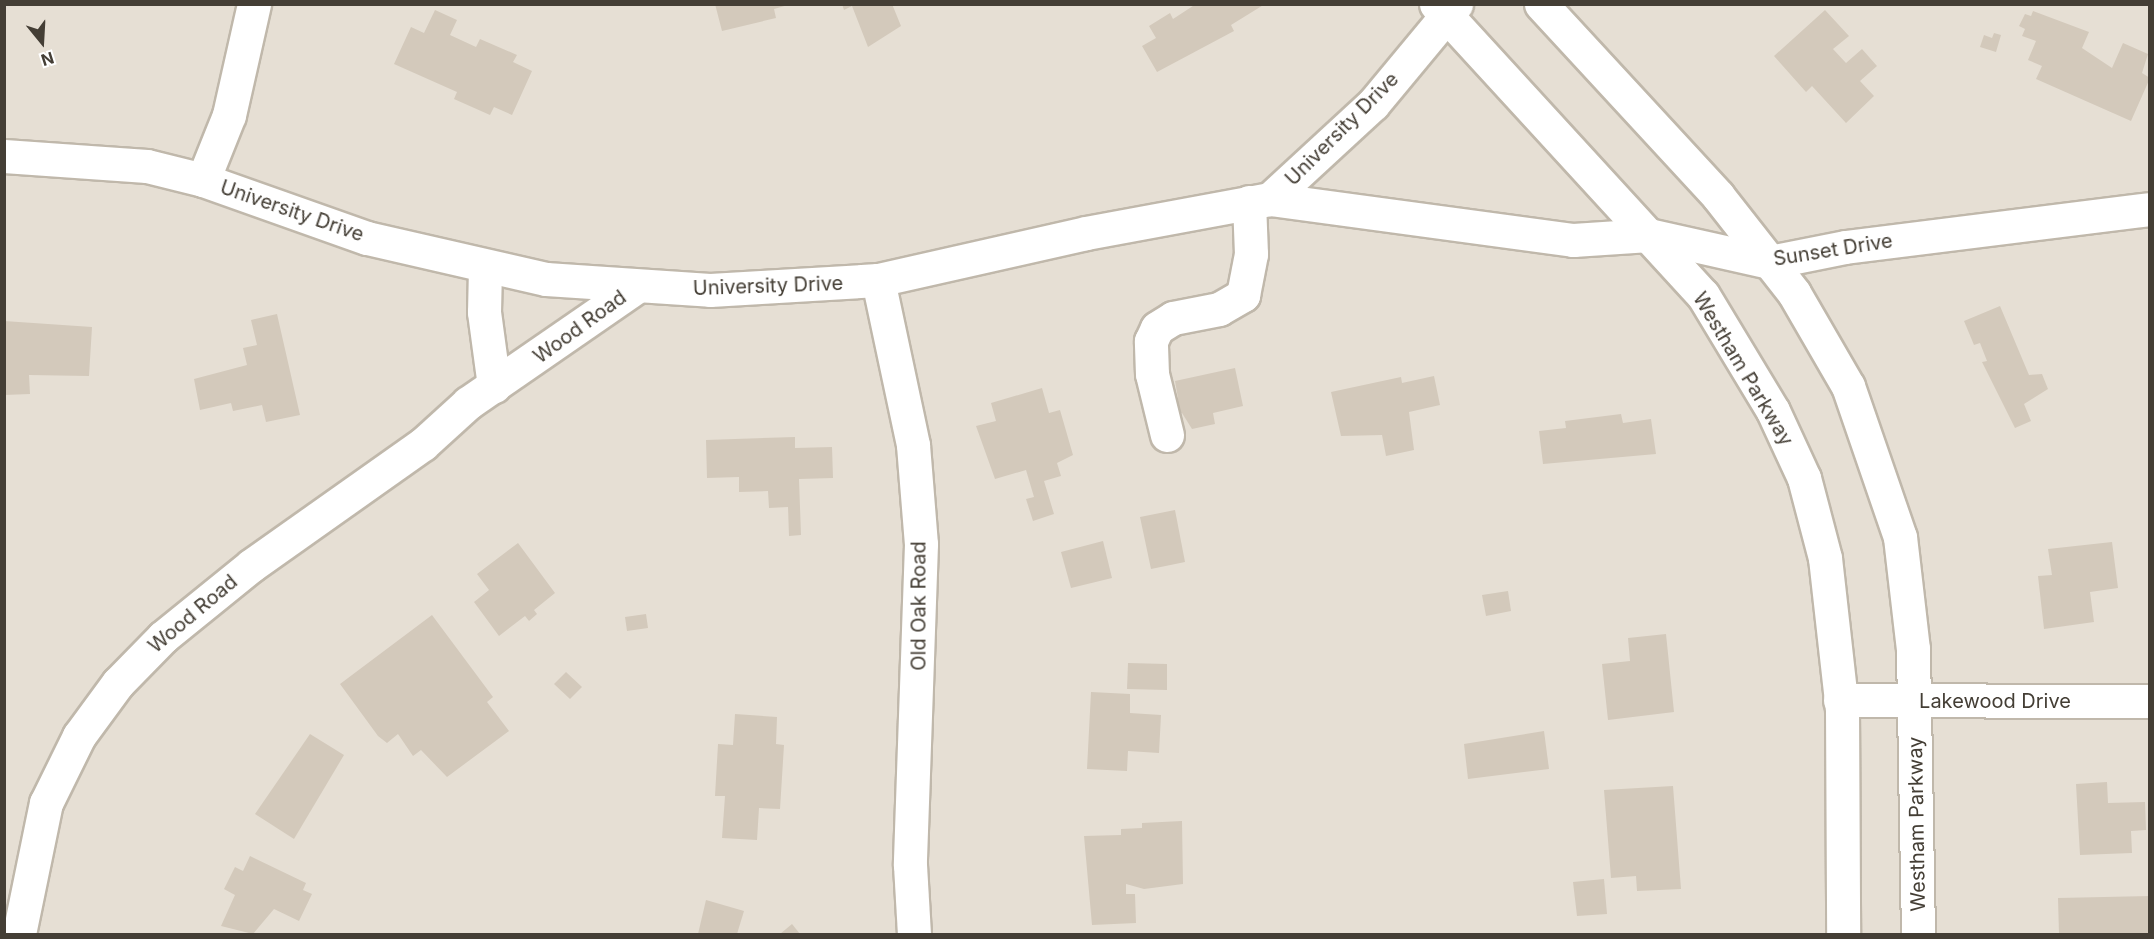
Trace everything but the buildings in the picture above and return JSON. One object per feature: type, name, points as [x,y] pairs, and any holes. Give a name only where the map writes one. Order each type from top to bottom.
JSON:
[{"type":"street","points":[[203,180],[229,115],[254,4]]},
{"type":"street","name":"Westham Parkway","points":[[1541,4],[1658,128],[1770,262],[1821,336],[1876,458],[1900,537],[1914,702],[1918,934]]},
{"type":"street","name":"University Drive","points":[[4,156],[76,157],[203,180],[367,238],[486,268],[636,287],[798,289],[878,280],[1259,200],[1373,104],[1446,8]]},
{"type":"street","name":"Westham Parkway","points":[[1446,8],[1703,295],[1773,411],[1804,478],[1825,558],[1840,700],[1843,934]]},
{"type":"street","points":[[1167,435],[1152,375],[1151,341],[1157,328],[1173,318],[1219,309],[1243,295],[1259,200]]},
{"type":"street","name":"Sunset Drive","points":[[1259,200],[1574,240],[1649,235],[1770,262],[1845,247],[2150,209]]},
{"type":"street","points":[[486,268],[484,312],[494,386]]},
{"type":"street","name":"Old Oak Road","points":[[878,280],[913,445],[921,544],[910,866],[914,934]]},
{"type":"street","name":"Wood Road","points":[[19,934],[46,803],[79,736],[118,682],[163,637],[252,565],[494,386],[636,287]]},
{"type":"street","name":"Lakewood Drive","points":[[1840,700],[2150,701]]},
{"type":"shaded area","points":[[5,5],[2149,5],[2149,934],[5,934]]}]
